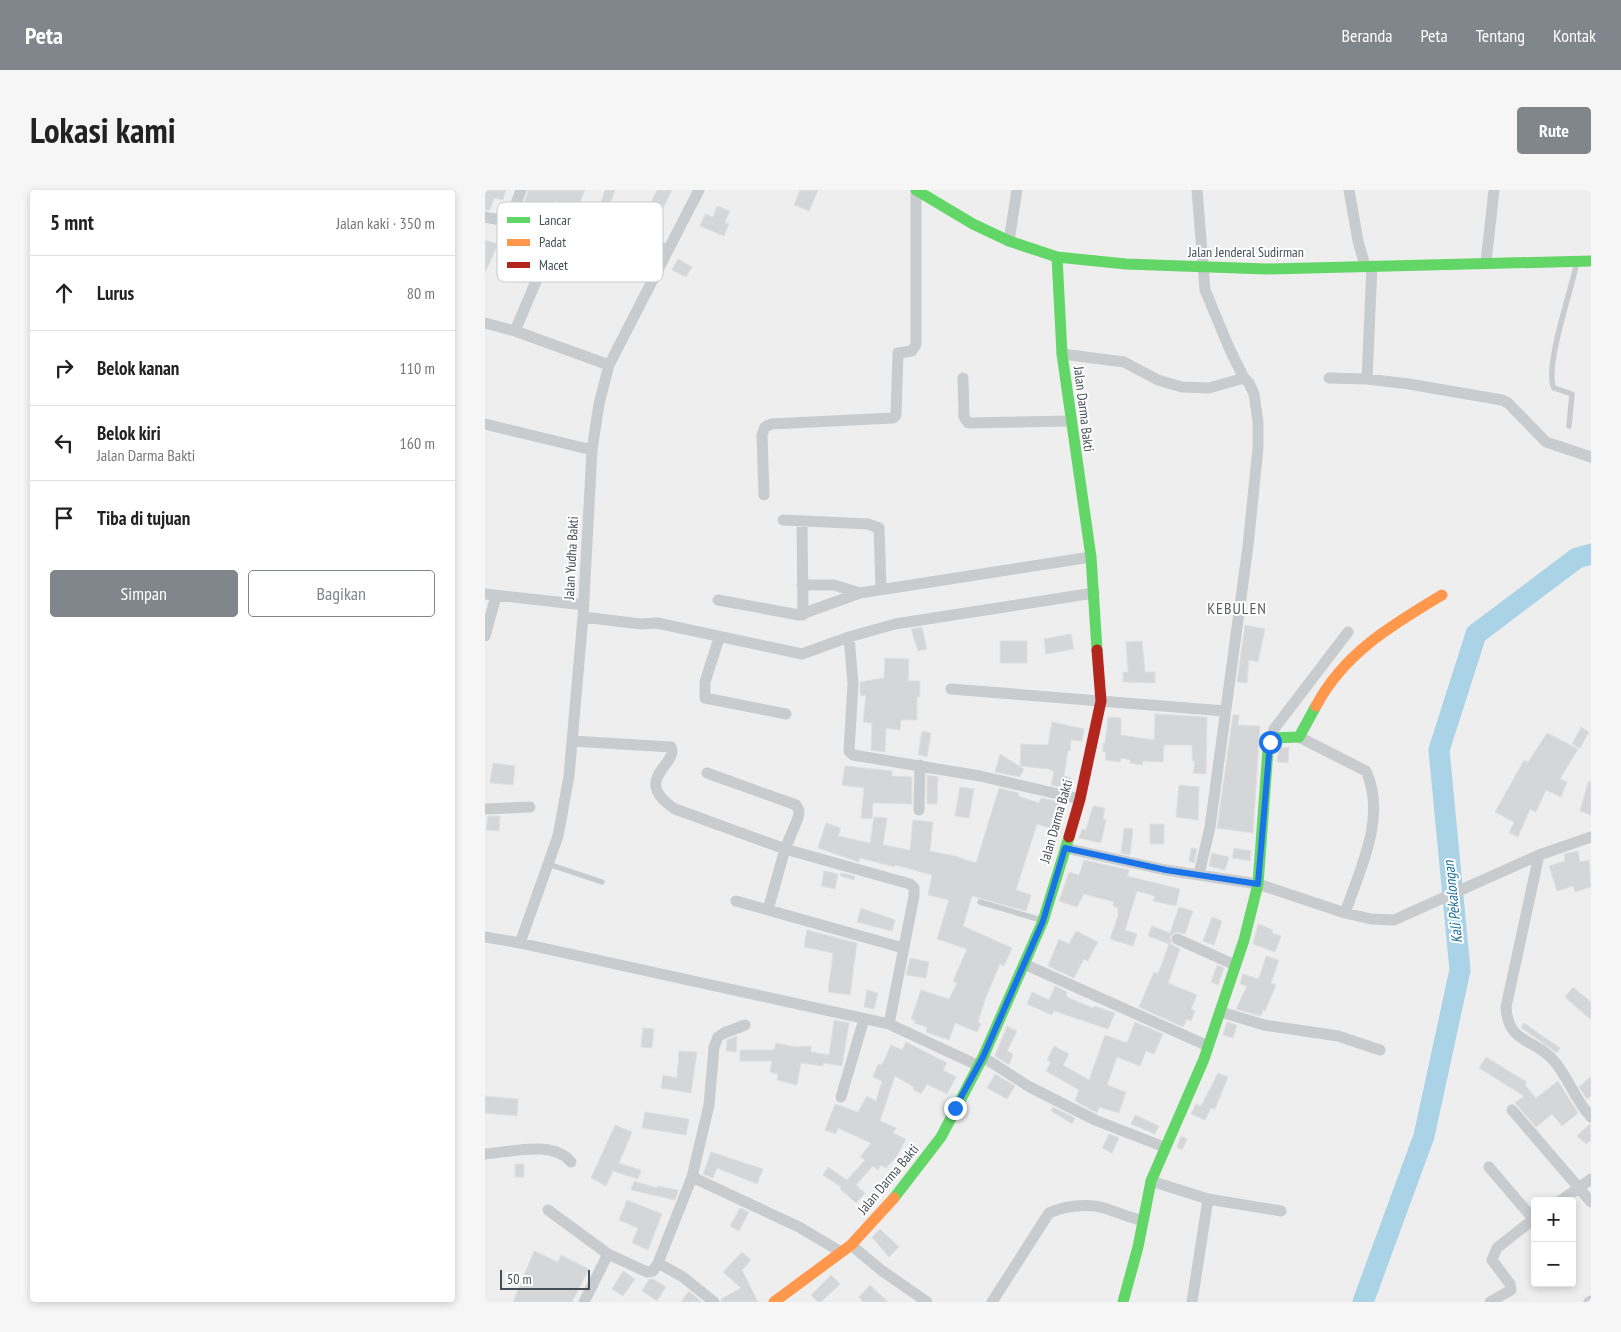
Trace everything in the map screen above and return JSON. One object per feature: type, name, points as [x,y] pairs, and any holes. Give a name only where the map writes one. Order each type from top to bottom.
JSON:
[{"type":"main road","name":"Jalan Jenderal Sudirman","points":[[916,190],[973,224],[1009,242],[1057,257],[1126,264],[1267,269],[1486,262],[1591,261]]},
{"type":"main road","name":"Jalan Darma Bakti","points":[[774,1302],[851,1245],[904,1188],[941,1137],[980,1061],[1043,921],[1080,799],[1101,701],[1091,557],[1070,421],[1063,354],[1057,257]]},
{"type":"main road","points":[[1123,1302],[1130,1281],[1151,1181],[1164,1147],[1182,1112],[1208,1046],[1244,940],[1258,884],[1268,750],[1272,738],[1299,737],[1321,696],[1343,666],[1380,632],[1442,595]]},
{"type":"street","points":[[516,202],[521,190]]},
{"type":"street","name":"Jalan Yudha Bakti","points":[[663,260],[699,190]]},
{"type":"street","points":[[764,496],[762,435],[765,427],[771,424],[893,418],[896,415],[898,353],[912,351],[916,344],[916,190]]},
{"type":"street","points":[[1009,242],[1017,190]]},
{"type":"street","points":[[1197,190],[1207,295],[1244,378],[1251,387],[1257,405],[1258,448],[1248,546],[1210,828],[1199,874]]},
{"type":"street","points":[[1349,190],[1357,241],[1369,266],[1367,379]]},
{"type":"street","points":[[1486,262],[1494,190]]},
{"type":"street","points":[[663,248],[668,250]]},
{"type":"street","points":[[515,331],[536,282]]},
{"type":"street","name":"Jalan Yudha Bakti","points":[[520,942],[559,827],[572,741],[584,611],[592,450],[599,404],[609,365],[652,282]]},
{"type":"street","points":[[485,323],[515,331],[609,365]]},
{"type":"street","points":[[1063,354],[1124,362],[1158,380],[1181,387],[1209,388],[1244,378]]},
{"type":"street","points":[[963,378],[964,417],[968,423],[1070,421]]},
{"type":"street","points":[[1329,378],[1367,379],[1409,384],[1502,400],[1509,403],[1546,442],[1591,457]]},
{"type":"street","points":[[485,424],[592,450]]},
{"type":"street","points":[[783,520],[869,524],[879,528],[881,589]]},
{"type":"street","points":[[802,522],[803,615]]},
{"type":"street","points":[[718,600],[790,615],[803,615],[860,593],[1091,557]]},
{"type":"street","points":[[802,585],[834,586],[860,593]]},
{"type":"street","points":[[485,636],[490,595],[584,611],[641,624],[657,622],[719,638],[801,654],[849,637],[895,624],[1094,593]]},
{"type":"street","points":[[1272,738],[1274,729],[1348,632]]},
{"type":"street","points":[[849,637],[853,684],[850,753],[856,756],[920,765],[1080,799]]},
{"type":"street","points":[[719,638],[705,682],[705,698],[785,714]]},
{"type":"street","points":[[951,689],[1225,710]]},
{"type":"street","points":[[1299,737],[1366,771],[1371,784],[1372,826],[1367,852],[1345,913]]},
{"type":"street","points":[[572,741],[671,747],[673,750],[657,775],[655,782],[657,790],[666,804],[785,849],[910,884],[914,888],[913,896],[889,1024]]},
{"type":"street","points":[[919,810],[920,765]]},
{"type":"street","points":[[707,773],[796,804],[799,811],[798,818],[785,849],[768,910]]},
{"type":"street","points":[[485,809],[530,807]]},
{"type":"street","points":[[1065,848],[1258,884],[1345,913],[1371,919],[1394,920],[1539,855],[1591,837]]},
{"type":"street","points":[[1539,855],[1506,1007],[1507,1017],[1509,1025],[1516,1034],[1557,1064],[1575,1097],[1591,1117]]},
{"type":"street","points":[[736,901],[903,948]]},
{"type":"street","points":[[485,937],[520,942],[889,1024],[980,1061],[1095,1120],[1164,1147]]},
{"type":"street","points":[[1177,939],[1235,965]]},
{"type":"street","points":[[1024,964],[1208,1046]]},
{"type":"street","points":[[1221,1012],[1265,1024],[1338,1036],[1380,1050]]},
{"type":"street","points":[[841,1097],[864,1019]]},
{"type":"street","points":[[549,1210],[608,1254],[647,1272],[653,1271],[693,1177],[709,1104],[714,1047],[718,1037],[745,1024]]},
{"type":"street","points":[[1512,1110],[1591,1202]]},
{"type":"street","points":[[485,1154],[539,1148],[566,1156],[571,1162]]},
{"type":"street","points":[[1489,1167],[1531,1216]]},
{"type":"street","points":[[693,1177],[799,1228],[841,1252]]},
{"type":"street","points":[[1567,1197],[1591,1179]]},
{"type":"street","points":[[1151,1181],[1208,1198],[1281,1212]]},
{"type":"street","points":[[1191,1302],[1208,1198]]},
{"type":"street","points":[[992,1302],[1049,1214],[1058,1209],[1088,1206],[1102,1207],[1125,1217],[1142,1220]]},
{"type":"street","points":[[1490,1302],[1509,1293],[1511,1287],[1495,1266],[1492,1260],[1493,1253],[1531,1221]]},
{"type":"street","points":[[851,1245],[885,1273],[927,1302]]},
{"type":"street","points":[[584,1302],[608,1254]]},
{"type":"street","points":[[658,1263],[683,1277],[715,1302]]},
{"type":"lane","points":[[1569,426],[1573,394],[1554,388],[1551,376],[1557,342],[1577,261]]},
{"type":"lane","points":[[548,864],[602,882]]},
{"type":"lane","points":[[980,902],[1043,921]]},
{"type":"building","points":[[485,190],[506,190],[503,200],[494,198],[490,210],[485,210]]},
{"type":"building","points":[[528,190],[585,190],[580,202],[524,202]]},
{"type":"building","points":[[605,190],[615,190],[611,202],[601,202]]},
{"type":"building","points":[[657,190],[672,190],[663,208],[663,202],[651,202]]},
{"type":"building","points":[[800,190],[818,190],[809,211],[794,205]]},
{"type":"building","points":[[717,206],[730,211],[725,222],[729,224],[724,236],[700,226],[705,214],[713,217]]},
{"type":"building","points":[[485,240],[497,244],[497,246],[485,273]]},
{"type":"building","points":[[678,259],[692,267],[686,277],[672,270]]},
{"type":"building","points":[[1245,625],[1265,629],[1258,662],[1249,660],[1247,683],[1237,682]]},
{"type":"building","points":[[922,627],[927,649],[918,651],[911,629]]},
{"type":"building","points":[[1071,634],[1074,649],[1046,654],[1044,639]]},
{"type":"building","points":[[1000,641],[1027,641],[1027,663],[1000,663]]},
{"type":"building","points":[[1142,641],[1145,672],[1155,672],[1155,683],[1123,682],[1123,672],[1128,672],[1126,642]]},
{"type":"building","points":[[885,658],[909,659],[908,681],[920,681],[920,697],[917,697],[917,720],[901,720],[900,730],[886,728],[885,752],[871,750],[872,723],[863,722],[866,695],[861,696],[860,682],[884,678]]},
{"type":"building","points":[[1155,714],[1207,717],[1206,774],[1193,773],[1195,761],[1192,761],[1192,745],[1164,745],[1163,762],[1143,761],[1142,765],[1130,763],[1131,760],[1121,758],[1120,762],[1105,760],[1106,752],[1103,752],[1103,743],[1105,743],[1108,717],[1121,718],[1121,735],[1154,740]]},
{"type":"building","points":[[1233,715],[1239,715],[1238,725],[1260,726],[1253,833],[1217,828]]},
{"type":"building","points":[[1052,722],[1084,729],[1082,741],[1071,740],[1070,751],[1068,751],[1064,776],[1071,778],[1069,789],[1051,785],[1054,772],[1049,769],[1020,766],[1021,744],[1048,745]]},
{"type":"building","points":[[1581,727],[1589,732],[1580,748],[1572,744]]},
{"type":"building","points":[[922,731],[931,733],[927,757],[918,755]]},
{"type":"building","points":[[1547,733],[1578,749],[1560,779],[1567,782],[1561,797],[1546,790],[1536,812],[1530,809],[1518,837],[1509,833],[1514,822],[1495,812],[1524,760],[1528,762]]},
{"type":"building","points":[[1289,747],[1288,763],[1277,762],[1279,748]]},
{"type":"building","points":[[1000,754],[1024,769],[1020,777],[995,772]]},
{"type":"building","points":[[493,763],[515,766],[513,785],[490,783]]},
{"type":"building","points":[[845,766],[892,771],[892,776],[912,777],[912,804],[873,803],[872,819],[861,818],[864,788],[842,785]]},
{"type":"building","points":[[927,775],[938,777],[937,804],[927,804]]},
{"type":"building","points":[[1588,782],[1591,782],[1591,815],[1580,811]]},
{"type":"building","points":[[1179,785],[1199,787],[1198,820],[1176,817]]},
{"type":"building","points":[[960,787],[974,789],[969,818],[955,816]]},
{"type":"building","points":[[999,788],[1019,793],[1018,796],[1039,803],[1041,798],[1061,802],[1052,829],[1037,824],[1016,890],[1031,895],[1026,911],[972,896],[963,926],[1012,948],[1004,966],[1000,964],[986,997],[978,1022],[981,1024],[977,1032],[955,1023],[949,1040],[926,1032],[927,1027],[914,1023],[915,1020],[911,1019],[921,990],[949,999],[957,983],[953,981],[967,949],[937,939],[949,900],[928,895],[932,875],[860,858],[859,862],[818,848],[826,823],[841,828],[838,836],[870,843],[874,817],[887,818],[883,845],[910,850],[913,820],[933,822],[930,851],[976,863]]},
{"type":"building","points":[[1093,806],[1105,808],[1103,819],[1106,820],[1101,843],[1079,838],[1082,829],[1086,830]]},
{"type":"building","points":[[488,816],[500,816],[499,831],[486,830]]},
{"type":"building","points":[[1150,824],[1164,824],[1164,844],[1150,844]]},
{"type":"building","points":[[1124,828],[1133,829],[1130,855],[1121,853]]},
{"type":"building","points":[[1191,848],[1197,849],[1194,863],[1189,861]]},
{"type":"building","points":[[1234,848],[1251,851],[1250,861],[1232,858]]},
{"type":"building","points":[[1578,851],[1580,862],[1589,860],[1591,887],[1575,892],[1573,886],[1557,891],[1549,866],[1565,861],[1564,854]]},
{"type":"building","points":[[1212,853],[1229,857],[1225,870],[1209,866]]},
{"type":"building","points":[[1084,860],[1129,870],[1127,876],[1180,889],[1176,906],[1153,901],[1155,896],[1137,891],[1125,930],[1137,934],[1133,946],[1110,939],[1118,916],[1118,908],[1113,906],[1114,902],[1084,894],[1077,907],[1059,901],[1069,872],[1079,875]]},
{"type":"building","points":[[824,871],[838,874],[835,889],[821,886]]},
{"type":"building","points":[[841,873],[855,876],[854,880],[840,876]]},
{"type":"building","points":[[1179,907],[1193,911],[1185,934],[1176,932],[1170,936],[1171,944],[1180,949],[1168,983],[1197,995],[1191,1009],[1195,1011],[1191,1021],[1187,1019],[1183,1027],[1139,1007],[1154,972],[1158,974],[1169,944],[1148,936],[1152,926],[1170,933]]},
{"type":"building","points":[[861,908],[895,920],[892,931],[857,922]]},
{"type":"building","points":[[1212,917],[1222,921],[1214,945],[1203,941]]},
{"type":"building","points":[[1258,924],[1273,930],[1272,933],[1281,936],[1275,952],[1253,944]]},
{"type":"building","points":[[807,930],[857,943],[850,995],[828,992],[833,953],[804,947]]},
{"type":"building","points":[[1076,931],[1098,942],[1088,961],[1084,959],[1074,978],[1048,966],[1059,939],[1069,944]]},
{"type":"building","points":[[1266,956],[1279,960],[1271,983],[1276,985],[1265,1011],[1263,1010],[1261,1016],[1236,1009],[1247,986],[1240,984],[1243,974],[1259,979]]},
{"type":"building","points":[[910,958],[929,962],[926,978],[906,975]]},
{"type":"building","points":[[1217,965],[1224,968],[1218,985],[1211,982]]},
{"type":"building","points":[[1055,986],[1067,992],[1066,995],[1069,998],[1093,1008],[1094,1006],[1115,1013],[1108,1029],[1054,1011],[1052,1015],[1027,1004],[1032,992],[1049,1000]]},
{"type":"building","points":[[1573,987],[1591,1002],[1591,1020],[1565,997]]},
{"type":"building","points":[[867,990],[878,993],[874,1009],[864,1007]]},
{"type":"building","points":[[834,1020],[849,1023],[842,1066],[823,1063],[823,1066],[801,1063],[797,1085],[777,1080],[778,1074],[770,1072],[772,1061],[740,1061],[740,1050],[774,1050],[776,1043],[796,1047],[811,1046],[811,1052],[829,1055]]},
{"type":"building","points":[[1135,1022],[1163,1034],[1154,1054],[1146,1051],[1140,1066],[1117,1057],[1107,1085],[1126,1092],[1119,1113],[1099,1107],[1097,1113],[1075,1101],[1079,1090],[1046,1071],[1051,1062],[1047,1060],[1054,1046],[1069,1054],[1063,1065],[1089,1080],[1105,1035],[1127,1043]]},
{"type":"building","points":[[1227,1022],[1237,1025],[1233,1038],[1223,1035]]},
{"type":"building","points":[[1524,1023],[1560,1048],[1557,1053],[1523,1029],[1521,1027]]},
{"type":"building","points":[[1007,1026],[1017,1031],[1007,1051],[1013,1054],[1009,1065],[995,1056]]},
{"type":"building","points":[[643,1028],[654,1029],[652,1048],[641,1047]]},
{"type":"building","points":[[737,1036],[736,1052],[726,1051],[727,1040]]},
{"type":"building","points":[[906,1042],[947,1063],[943,1070],[956,1077],[947,1094],[927,1084],[921,1094],[913,1089],[914,1087],[895,1076],[880,1121],[896,1128],[893,1133],[906,1139],[897,1156],[886,1168],[881,1165],[878,1170],[873,1166],[856,1185],[865,1193],[856,1203],[840,1189],[841,1187],[823,1175],[828,1167],[847,1180],[865,1160],[860,1157],[871,1143],[838,1128],[836,1134],[825,1130],[835,1104],[858,1112],[867,1096],[876,1101],[882,1081],[873,1077],[878,1064],[882,1065],[891,1045],[902,1050]]},
{"type":"building","points":[[679,1051],[697,1052],[691,1093],[661,1088],[663,1075],[677,1078]]},
{"type":"building","points":[[1486,1057],[1527,1082],[1525,1085],[1536,1098],[1558,1081],[1578,1113],[1562,1126],[1552,1114],[1536,1127],[1515,1103],[1524,1096],[1479,1068]]},
{"type":"building","points":[[1218,1073],[1228,1077],[1215,1109],[1211,1108],[1205,1120],[1191,1114],[1196,1104],[1201,1106]]},
{"type":"building","points":[[995,1074],[1015,1086],[1007,1099],[987,1088]]},
{"type":"building","points":[[1591,1076],[1591,1096],[1587,1099],[1579,1087]]},
{"type":"building","points":[[485,1096],[518,1099],[517,1116],[485,1113]]},
{"type":"building","points":[[1053,1107],[1075,1118],[1072,1124],[1051,1111]]},
{"type":"building","points":[[645,1112],[689,1119],[686,1135],[642,1128]]},
{"type":"building","points":[[1135,1115],[1159,1126],[1155,1134],[1131,1124]]},
{"type":"building","points":[[1590,1124],[1591,1140],[1586,1144],[1577,1136]]},
{"type":"building","points":[[615,1125],[632,1132],[619,1163],[641,1170],[638,1179],[613,1171],[606,1186],[591,1178]]},
{"type":"building","points":[[1109,1134],[1119,1138],[1112,1153],[1102,1148]]},
{"type":"building","points":[[1181,1136],[1187,1139],[1182,1150],[1177,1147]]},
{"type":"building","points":[[711,1152],[763,1169],[757,1184],[717,1168],[713,1178],[703,1174]]},
{"type":"building","points":[[515,1164],[524,1164],[524,1177],[515,1177]]},
{"type":"building","points":[[634,1181],[657,1188],[657,1186],[678,1190],[675,1200],[631,1190]]},
{"type":"building","points":[[627,1200],[662,1214],[648,1250],[632,1243],[638,1228],[619,1220]]},
{"type":"building","points":[[740,1208],[749,1212],[739,1231],[730,1226]]},
{"type":"building","points":[[880,1229],[899,1247],[889,1257],[872,1237]]},
{"type":"building","points":[[534,1251],[558,1262],[561,1255],[589,1269],[572,1302],[513,1302]]},
{"type":"building","points":[[742,1252],[751,1260],[742,1270],[758,1302],[721,1302],[721,1299],[741,1288],[723,1272]]},
{"type":"building","points":[[623,1271],[635,1279],[623,1296],[612,1289]]},
{"type":"building","points":[[831,1275],[840,1284],[821,1302],[818,1302],[811,1295]]},
{"type":"building","points":[[649,1279],[653,1279],[666,1287],[657,1301],[642,1291]]},
{"type":"building","points":[[870,1285],[888,1302],[863,1302],[859,1297]]},
{"type":"building","points":[[689,1291],[702,1302],[681,1302]]},
{"type":"waterway","name":"Kali Pekalongan","points":[[1363,1302],[1424,1136],[1460,970],[1439,750],[1476,634],[1577,558],[1591,554]]},
{"type":"traffic: fast","points":[[916,190],[973,224],[1009,241],[1057,257],[1126,264],[1266,269],[1591,261]]},
{"type":"traffic: fast","points":[[1057,257],[1062,354],[1091,557],[1097,650]]},
{"type":"traffic: fast","points":[[1123,1302],[1138,1247],[1151,1181],[1204,1059],[1244,940],[1258,884],[1268,750],[1272,738],[1299,737],[1316,706]]},
{"type":"traffic: fast","points":[[894,1198],[941,1137],[983,1057],[1043,921],[1069,837]]},
{"type":"traffic: slow","points":[[1316,706],[1327,687],[1355,655],[1388,629],[1442,595]]},
{"type":"traffic: slow","points":[[774,1302],[851,1245],[894,1198]]},
{"type":"traffic: jam","points":[[1069,837],[1080,799],[1101,701],[1097,650]]},
{"type":"district","name":"KEBULEN","points":[[1237,608]]},
{"type":"route","points":[[955,1108],[983,1057],[1043,921],[1065,848],[1166,870],[1258,884],[1270,742]]}]
